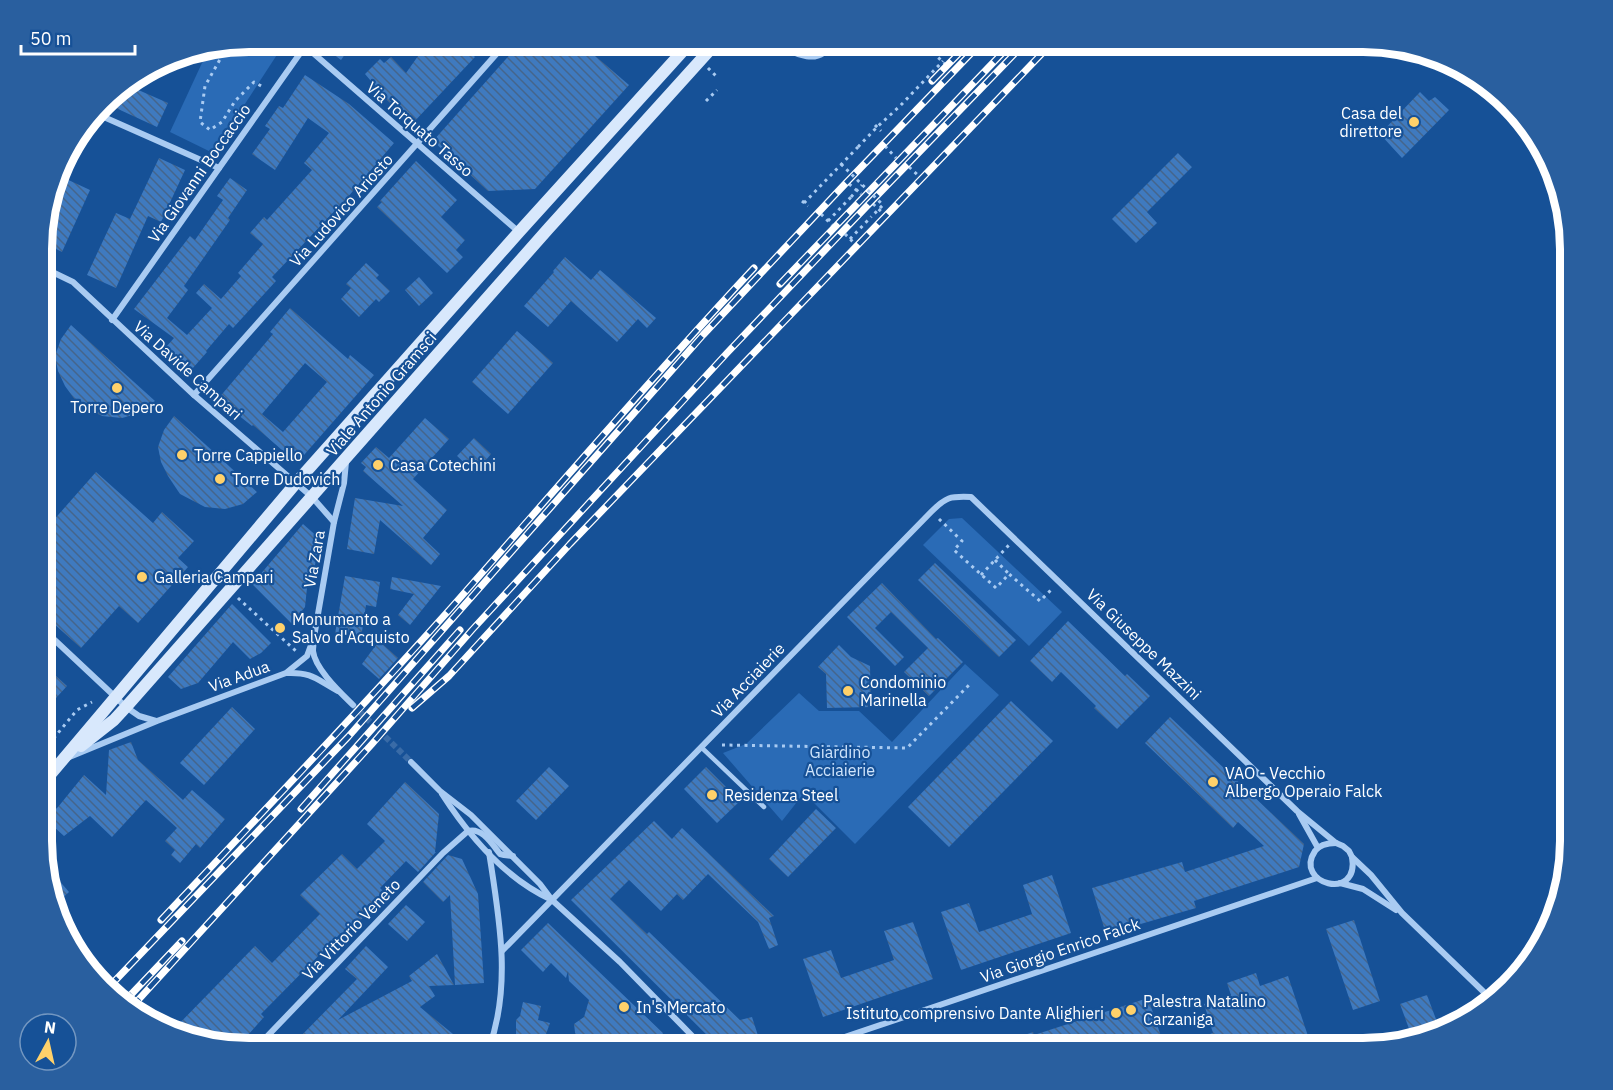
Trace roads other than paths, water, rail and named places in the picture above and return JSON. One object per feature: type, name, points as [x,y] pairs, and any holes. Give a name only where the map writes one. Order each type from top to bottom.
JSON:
[{"type":"main road","name":"Viale Antonio Gramsci","points":[[52,773],[296,483],[683,52]]},
{"type":"main road","name":"Viale Antonio Gramsci","points":[[64,759],[114,720],[126,707],[548,229],[708,52]]},
{"type":"street","name":"Via Giovanni Boccaccio","points":[[112,320],[300,52]]},
{"type":"street","name":"Via Torquato Tasso","points":[[315,52],[417,145],[519,232]]},
{"type":"street","name":"Via Ludovico Ariosto","points":[[194,395],[498,52]]},
{"type":"street","points":[[104,117],[219,168]]},
{"type":"street","name":"Via Davide Campari","points":[[52,272],[73,282],[194,395],[312,497]]},
{"type":"street","name":"Via Zara","points":[[314,637],[334,522],[344,483],[346,459]]},
{"type":"street","name":"Via Acciaierie","points":[[502,951],[940,503],[953,496],[971,497]]},
{"type":"street","name":"Via Zara","points":[[312,497],[334,522]]},
{"type":"street","name":"Via Giuseppe Mazzini","points":[[971,497],[1297,811],[1349,851],[1402,913],[1486,994]]},
{"type":"street","points":[[52,637],[126,707],[139,716],[157,721]]},
{"type":"street","points":[[314,637],[313,652],[317,664],[353,705]]},
{"type":"street","name":"Via Adua","points":[[64,759],[157,721],[286,673],[307,656],[314,637]]},
{"type":"street","points":[[286,673],[308,674],[341,693]]},
{"type":"street","points":[[411,762],[440,791],[471,814],[540,884],[552,900],[620,962],[694,1038]]},
{"type":"street","points":[[440,791],[468,831],[489,852],[534,892],[552,900]]},
{"type":"street","name":"Via Giuseppe Mazzini","points":[[1297,811],[1318,848]]},
{"type":"street","points":[[468,831],[481,832],[500,854],[513,856]]},
{"type":"street","name":"Via Vittorio Veneto","points":[[266,1038],[443,853],[468,831]]},
{"type":"street","points":[[1317,878],[1313,873],[1311,860],[1318,848],[1336,843]]},
{"type":"street","points":[[489,852],[502,951],[502,990],[493,1038]]},
{"type":"street","points":[[1340,883],[1350,875],[1352,857]]},
{"type":"street","name":"Via Giuseppe Mazzini","points":[[1317,878],[1328,884],[1340,883],[1363,889],[1402,913]]},
{"type":"street","name":"Via Giorgio Enrico Falck","points":[[843,1037],[1317,878]]},
{"type":"lane","points":[[791,52],[795,55],[813,57],[826,52]]},
{"type":"lane","points":[[701,747],[764,807]]},
{"type":"tunnel","points":[[353,705],[411,762]]},
{"type":"railway","points":[[932,81],[960,52]]},
{"type":"railway","points":[[113,983],[348,737],[703,335],[972,52]]},
{"type":"railway","points":[[780,284],[1003,52]]},
{"type":"railway","points":[[137,1002],[372,744],[472,630],[727,353],[1016,52]]},
{"type":"railway","points":[[412,708],[449,676],[570,544],[1043,52]]},
{"type":"railway","points":[[161,920],[422,640],[754,268]]},
{"type":"railway","points":[[301,809],[460,630]]},
{"type":"railway","points":[[130,996],[182,941]]},
{"type":"place","name":"Casa del direttore","points":[[1414,122]]},
{"type":"place","name":"Torre Depero","points":[[117,388]]},
{"type":"place","name":"Torre Cappiello","points":[[182,455]]},
{"type":"place","name":"Casa Cotechini","points":[[378,465]]},
{"type":"place","name":"Torre Dudovich","points":[[220,479]]},
{"type":"place","name":"Galleria Campari","points":[[142,577]]},
{"type":"place","name":"Monumento a Salvo d'Acquisto","points":[[280,628]]},
{"type":"place","name":"Condominio Marinella","points":[[848,691]]},
{"type":"place","name":"VAO - Vecchio Albergo Operaio Falck","points":[[1213,782]]},
{"type":"place","name":"Residenza Steel","points":[[712,795]]},
{"type":"place","name":"In's Mercato","points":[[624,1007]]},
{"type":"place","name":"Palestra Natalino Carzaniga","points":[[1131,1010]]},
{"type":"place","name":"Istituto comprensivo Dante Alighieri","points":[[1116,1013]]},
{"type":"park label","name":"Giardino Acciaierie","points":[[840,761]]}]
